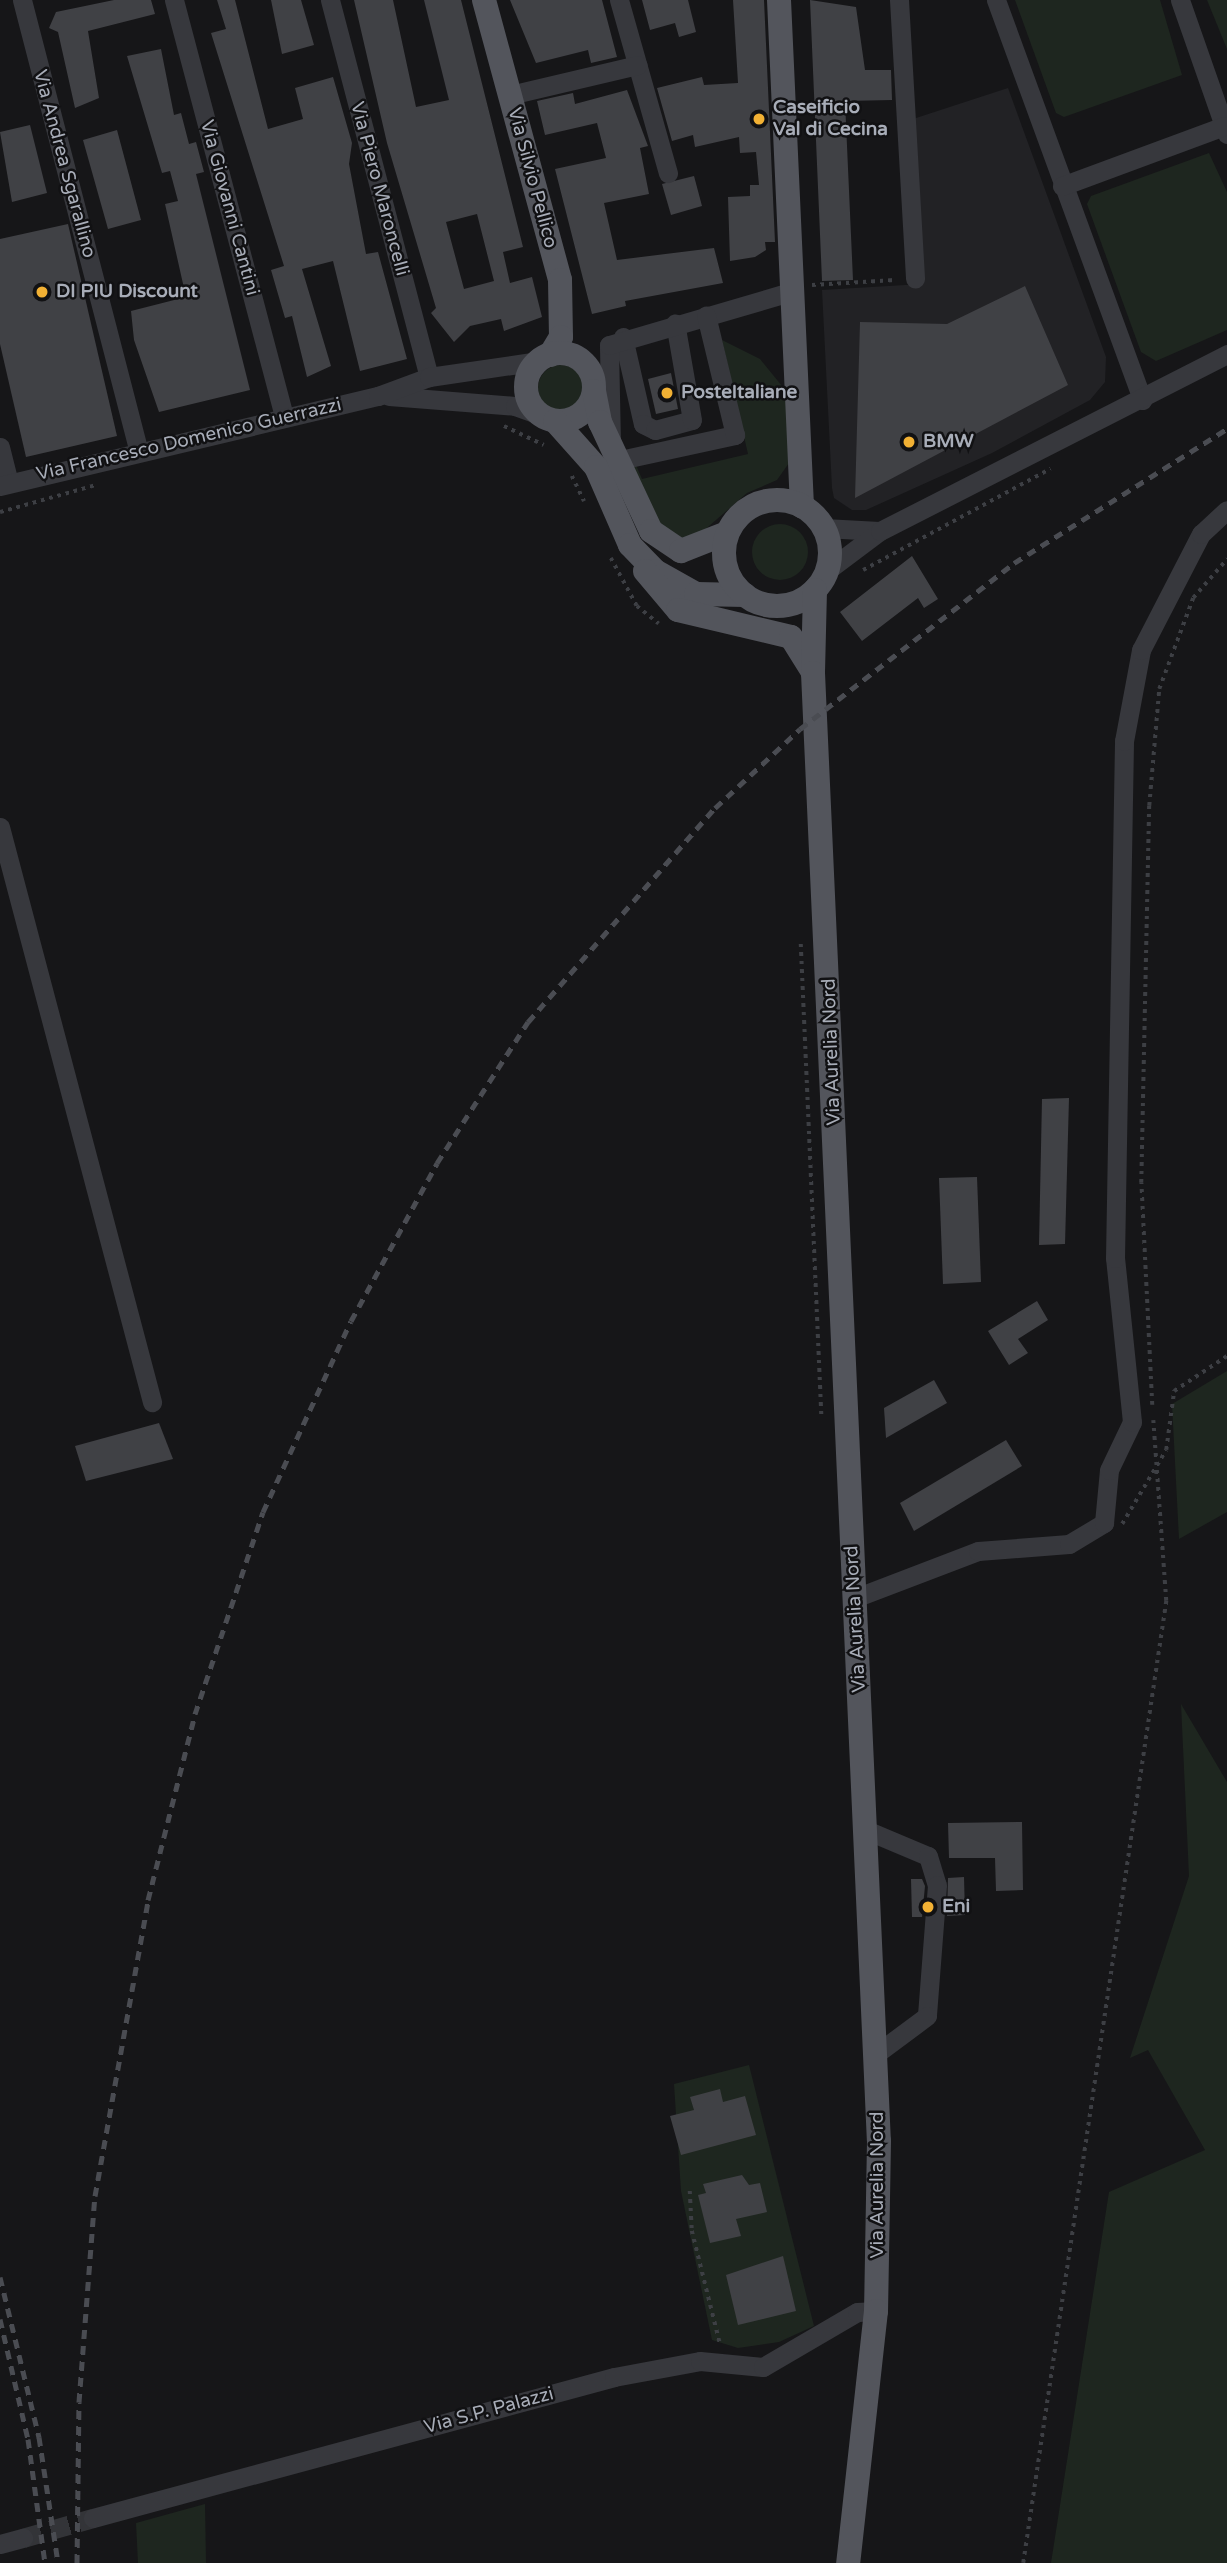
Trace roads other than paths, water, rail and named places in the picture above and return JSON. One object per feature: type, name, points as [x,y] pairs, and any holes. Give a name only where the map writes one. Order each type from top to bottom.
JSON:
[{"type":"main road","name":"Via Silvio Pellico","points":[[484,0],[560,280],[561,337],[545,358]]},
{"type":"main road","points":[[779,0],[790,289],[802,506]]},
{"type":"main road","points":[[619,549],[677,587],[712,598],[745,595],[774,606],[821,580],[824,528],[802,506],[767,500],[751,506],[727,533],[681,551],[662,542],[615,452],[582,361],[545,358],[527,389],[549,418],[596,467],[619,549],[671,605],[693,616],[791,637],[813,673]]},
{"type":"main road","points":[[549,418],[576,417],[594,391]]},
{"type":"main road","points":[[727,533],[725,567],[745,595]]},
{"type":"main road","name":"Via Aurelia Nord","points":[[821,580],[813,673],[876,2054],[876,2311],[848,2563]]},
{"type":"street","name":"Via Andrea Sgarallino","points":[[22,0],[139,451]]},
{"type":"street","name":"Via Giovanni Cantini","points":[[174,0],[284,417]]},
{"type":"street","name":"Via Piero Maroncelli","points":[[330,0],[429,377]]},
{"type":"street","points":[[619,0],[668,173]]},
{"type":"street","points":[[899,0],[915,279]]},
{"type":"street","points":[[996,0],[1142,400]]},
{"type":"street","points":[[1062,186],[1226,130],[1180,0]]},
{"type":"street","points":[[510,95],[638,65]]},
{"type":"street","points":[[706,315],[735,435],[615,452],[615,411],[605,351],[624,337],[790,289]]},
{"type":"street","points":[[624,337],[643,424],[654,429],[692,420],[675,323]]},
{"type":"street","points":[[821,580],[880,531],[1142,400],[1227,354]]},
{"type":"street","name":"Via Francesco Domenico Guerrazzi","points":[[5,484],[378,396],[429,377],[545,358]]},
{"type":"street","name":"Via Francesco Domenico Guerrazzi","points":[[378,396],[515,406],[549,418]]},
{"type":"street","points":[[0,447],[5,484]]},
{"type":"street","points":[[855,1598],[978,1551],[1069,1544],[1104,1523],[1109,1471],[1132,1422],[1115,1258],[1124,741],[1141,650],[1201,534],[1227,510]]},
{"type":"street","points":[[824,528],[880,531]]},
{"type":"street","points":[[0,827],[152,1402]]},
{"type":"street","points":[[866,1830],[928,1856],[937,1885],[927,2016],[876,2054]]},
{"type":"street","name":"Via S.P. Palazzi","points":[[93,2518],[614,2377],[700,2361],[764,2367],[784,2360],[826,2328],[876,2311]]},
{"type":"street","points":[[0,2544],[23,2538]]},
{"type":"tunnel","points":[[23,2538],[93,2518]]},
{"type":"railway","points":[[77,2563],[79,2402],[95,2196],[148,1900],[195,1714],[263,1512],[351,1321],[437,1163],[528,1022],[715,808],[800,729],[1014,563],[1227,429]]},
{"type":"railway","points":[[0,2277],[39,2437],[58,2563]]},
{"type":"railway","points":[[0,2319],[28,2439],[45,2563]]},
{"type":"place","name":"Caseificio Val di Cecina","points":[[759,119]]},
{"type":"place","name":"DI PIU Discount","points":[[42,292]]},
{"type":"place","name":"PosteItaliane","points":[[667,393]]},
{"type":"place","name":"BMW","points":[[909,442]]},
{"type":"place","name":"Eni","points":[[928,1907]]}]
